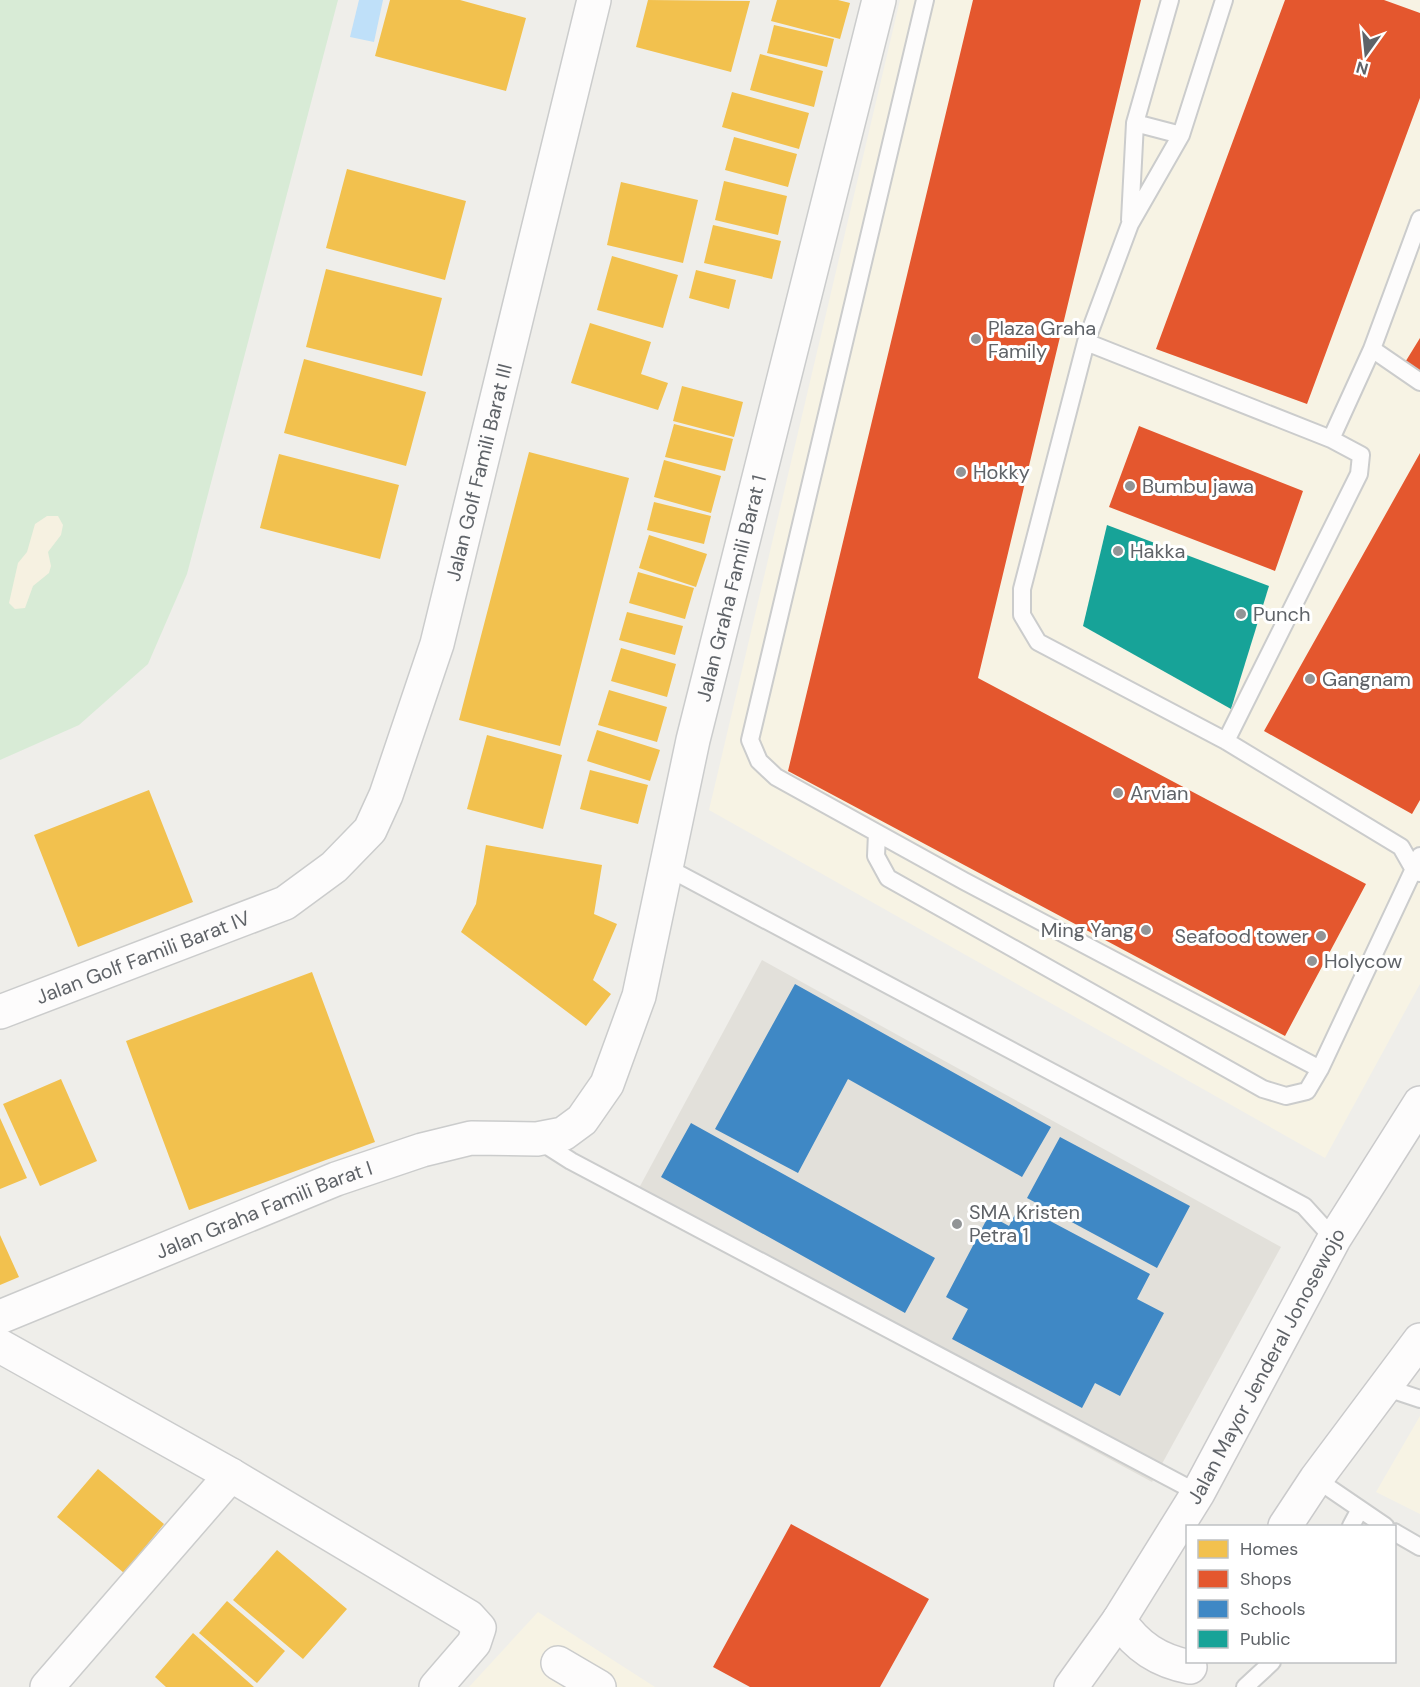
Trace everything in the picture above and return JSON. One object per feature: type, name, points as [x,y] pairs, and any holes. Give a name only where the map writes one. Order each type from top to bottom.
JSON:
[{"type":"street","name":"Jalan Golf Famili Barat III","points":[[285,903],[334,867],[370,830],[390,784],[437,644],[594,0]]},
{"type":"street","name":"Jalan Graha Famili Barat 1","points":[[537,1139],[563,1134],[582,1120],[607,1084],[639,996],[693,740],[879,0]]},
{"type":"street","name":"Jalan Golf Famili Barat IV","points":[[0,1012],[285,903]]},
{"type":"street","name":"Jalan Mayor Jenderal Jonosewojo","points":[[1071,1687],[1119,1620],[1198,1493],[1334,1239],[1420,1103]]},
{"type":"street","name":"Jalan Graha Famili Barat I","points":[[0,1317],[336,1179],[422,1150],[471,1138],[537,1139]]},
{"type":"street","points":[[1286,1525],[1316,1479],[1420,1340]]},
{"type":"street","points":[[0,1346],[231,1475],[469,1617],[479,1628],[474,1643],[436,1687]]},
{"type":"street","points":[[47,1687],[231,1475]]},
{"type":"street","points":[[1119,1620],[1129,1635],[1156,1657],[1188,1672]]},
{"type":"street","points":[[558,1663],[599,1687]]},
{"type":"lane","points":[[925,0],[750,740],[759,761],[776,777],[1320,1069]]},
{"type":"lane","points":[[1130,224],[1135,123],[1170,0]]},
{"type":"lane","points":[[878,833],[876,856],[888,878],[1263,1089],[1286,1096],[1307,1091],[1320,1069],[1418,866],[1401,847],[1226,741],[1038,642],[1022,615],[1022,589],[1086,342],[1130,224],[1181,135],[1224,0]]},
{"type":"lane","points":[[1135,123],[1181,135]]},
{"type":"lane","points":[[1331,439],[1371,349],[1420,219]]},
{"type":"lane","points":[[1086,342],[1331,439],[1361,455],[1359,474],[1226,741]]},
{"type":"lane","points":[[1371,349],[1420,382]]},
{"type":"lane","points":[[1401,847],[1420,847]]},
{"type":"lane","points":[[666,867],[1304,1206],[1334,1239]]},
{"type":"lane","points":[[537,1139],[582,1167],[1198,1493]]},
{"type":"lane","points":[[1384,1387],[1420,1399]]},
{"type":"lane","points":[[1316,1479],[1382,1525]]},
{"type":"lane","points":[[1352,1525],[1359,1511]]},
{"type":"lane","points":[[1396,1533],[1420,1547]]},
{"type":"lane","points":[[1245,1687],[1271,1663]]},
{"type":"shaded area","points":[[900,0],[1420,0],[1420,984],[1325,1158],[709,810]]},
{"type":"shaded area","name":"SMA Kristen Petra 1","points":[[762,960],[1281,1247],[1152,1482],[632,1201]]},
{"type":"shaded area","points":[[1420,1416],[1420,1514],[1376,1492]]},
{"type":"shaded area","points":[[538,1612],[655,1687],[469,1687]]},
{"type":"green space","points":[[0,0],[338,0],[187,574],[148,664],[79,725],[0,760]]},
{"type":"sand","points":[[47,516],[58,516],[63,525],[61,535],[48,552],[51,566],[49,573],[33,586],[25,608],[15,609],[9,603],[18,563],[27,552],[35,524]]},
{"type":"water","points":[[359,0],[383,0],[374,42],[350,37]]},
{"type":"building: Homes","points":[[390,0],[460,0],[526,18],[506,91],[375,56]]},
{"type":"building: Homes","points":[[648,0],[750,1],[731,72],[636,47]]},
{"type":"building: Homes","points":[[777,0],[838,0],[850,3],[840,39],[771,21]]},
{"type":"building: Homes","points":[[774,25],[834,39],[827,67],[767,53]]},
{"type":"building: Homes","points":[[760,54],[823,71],[814,107],[750,90]]},
{"type":"building: Homes","points":[[732,92],[809,113],[799,149],[722,127]]},
{"type":"building: Homes","points":[[734,137],[797,154],[788,187],[725,170]]},
{"type":"building: Homes","points":[[347,169],[466,201],[445,280],[326,248]]},
{"type":"building: Homes","points":[[724,181],[787,196],[778,235],[715,220]]},
{"type":"building: Homes","points":[[621,182],[698,200],[683,263],[607,245]]},
{"type":"building: Homes","points":[[713,225],[781,241],[772,279],[704,263]]},
{"type":"building: Homes","points":[[612,256],[678,275],[663,328],[597,310]]},
{"type":"building: Homes","points":[[326,269],[442,298],[422,376],[306,347]]},
{"type":"building: Homes","points":[[696,270],[736,280],[729,309],[689,298]]},
{"type":"building: Homes","points":[[590,323],[651,342],[641,374],[668,383],[658,410],[571,383]]},
{"type":"building: Homes","points":[[304,359],[426,392],[406,466],[284,433]]},
{"type":"building: Homes","points":[[682,386],[743,402],[734,437],[673,421]]},
{"type":"building: Homes","points":[[674,424],[733,439],[725,471],[665,457]]},
{"type":"building: Homes","points":[[529,452],[629,478],[560,746],[459,720]]},
{"type":"building: Homes","points":[[279,454],[399,485],[380,559],[260,528]]},
{"type":"building: Homes","points":[[664,460],[721,476],[711,513],[654,497]]},
{"type":"building: Homes","points":[[654,502],[711,516],[704,544],[647,530]]},
{"type":"building: Homes","points":[[649,535],[707,554],[696,587],[639,568]]},
{"type":"building: Homes","points":[[638,572],[694,588],[685,619],[629,603]]},
{"type":"building: Homes","points":[[627,612],[683,626],[675,655],[619,640]]},
{"type":"building: Homes","points":[[621,648],[676,664],[667,697],[611,681]]},
{"type":"building: Homes","points":[[609,690],[667,707],[657,742],[598,725]]},
{"type":"building: Homes","points":[[597,730],[660,750],[650,781],[587,761]]},
{"type":"building: Homes","points":[[487,735],[562,755],[543,829],[467,809]]},
{"type":"building: Homes","points":[[590,770],[648,785],[638,824],[580,809]]},
{"type":"building: Homes","points":[[149,790],[193,902],[78,947],[34,835]]},
{"type":"building: Homes","points":[[486,845],[602,865],[594,914],[617,924],[593,980],[611,994],[586,1026],[461,932],[476,904]]},
{"type":"building: Homes","points":[[312,972],[375,1142],[189,1210],[126,1041]]},
{"type":"building: Homes","points":[[61,1079],[97,1161],[40,1186],[3,1104]]},
{"type":"building: Homes","points":[[0,1118],[27,1178],[0,1189]]},
{"type":"building: Homes","points":[[0,1235],[19,1277],[0,1285]]},
{"type":"building: Homes","points":[[98,1469],[164,1524],[124,1573],[57,1517]]},
{"type":"building: Homes","points":[[277,1550],[347,1609],[303,1659],[233,1600]]},
{"type":"building: Homes","points":[[227,1601],[285,1651],[257,1683],[199,1633]]},
{"type":"building: Homes","points":[[193,1633],[254,1687],[166,1687],[155,1677]]},
{"type":"building: Shops","name":"Plaza Graha Family","points":[[973,0],[1141,0],[978,678],[1366,884],[1285,1036],[788,771]]},
{"type":"building: Shops","points":[[1285,0],[1384,0],[1420,13],[1420,98],[1307,404],[1156,349]]},
{"type":"building: Shops","points":[[1420,338],[1420,373],[1404,364]]},
{"type":"building: Shops","points":[[1139,426],[1303,491],[1275,571],[1109,507]]},
{"type":"building: Shops","points":[[1420,453],[1420,800],[1412,814],[1264,731]]},
{"type":"building: Shops","points":[[791,1524],[929,1599],[880,1687],[750,1687],[713,1667]]},
{"type":"building: Schools","points":[[795,984],[1051,1127],[1022,1177],[848,1079],[798,1173],[715,1129]]},
{"type":"building: Schools","points":[[691,1123],[935,1258],[905,1313],[661,1177]]},
{"type":"building: Schools","points":[[1060,1137],[1190,1206],[1157,1268],[1027,1198]]},
{"type":"building: Schools","points":[[1020,1205],[1150,1274],[1137,1299],[1164,1313],[1120,1396],[1095,1383],[1082,1408],[952,1339],[968,1309],[946,1297],[989,1215],[1009,1226]]},
{"type":"building: Public","points":[[1107,525],[1269,586],[1231,709],[1083,626]]},
{"type":"place","name":"Plaza Graha Family","points":[[976,339]]},
{"type":"place","name":"Hokky","points":[[961,472]]},
{"type":"place","name":"Bumbu jawa","points":[[1130,486]]},
{"type":"place","name":"Hakka","points":[[1118,551]]},
{"type":"place","name":"Punch","points":[[1241,614]]},
{"type":"place","name":"Gangnam","points":[[1310,679]]},
{"type":"place","name":"Arvian","points":[[1118,793]]},
{"type":"place","name":"Ming Yang","points":[[1146,930]]},
{"type":"place","name":"Seafood tower","points":[[1321,936]]},
{"type":"place","name":"Holycow","points":[[1312,961]]},
{"type":"place","name":"SMA Kristen Petra 1","points":[[957,1224]]}]
